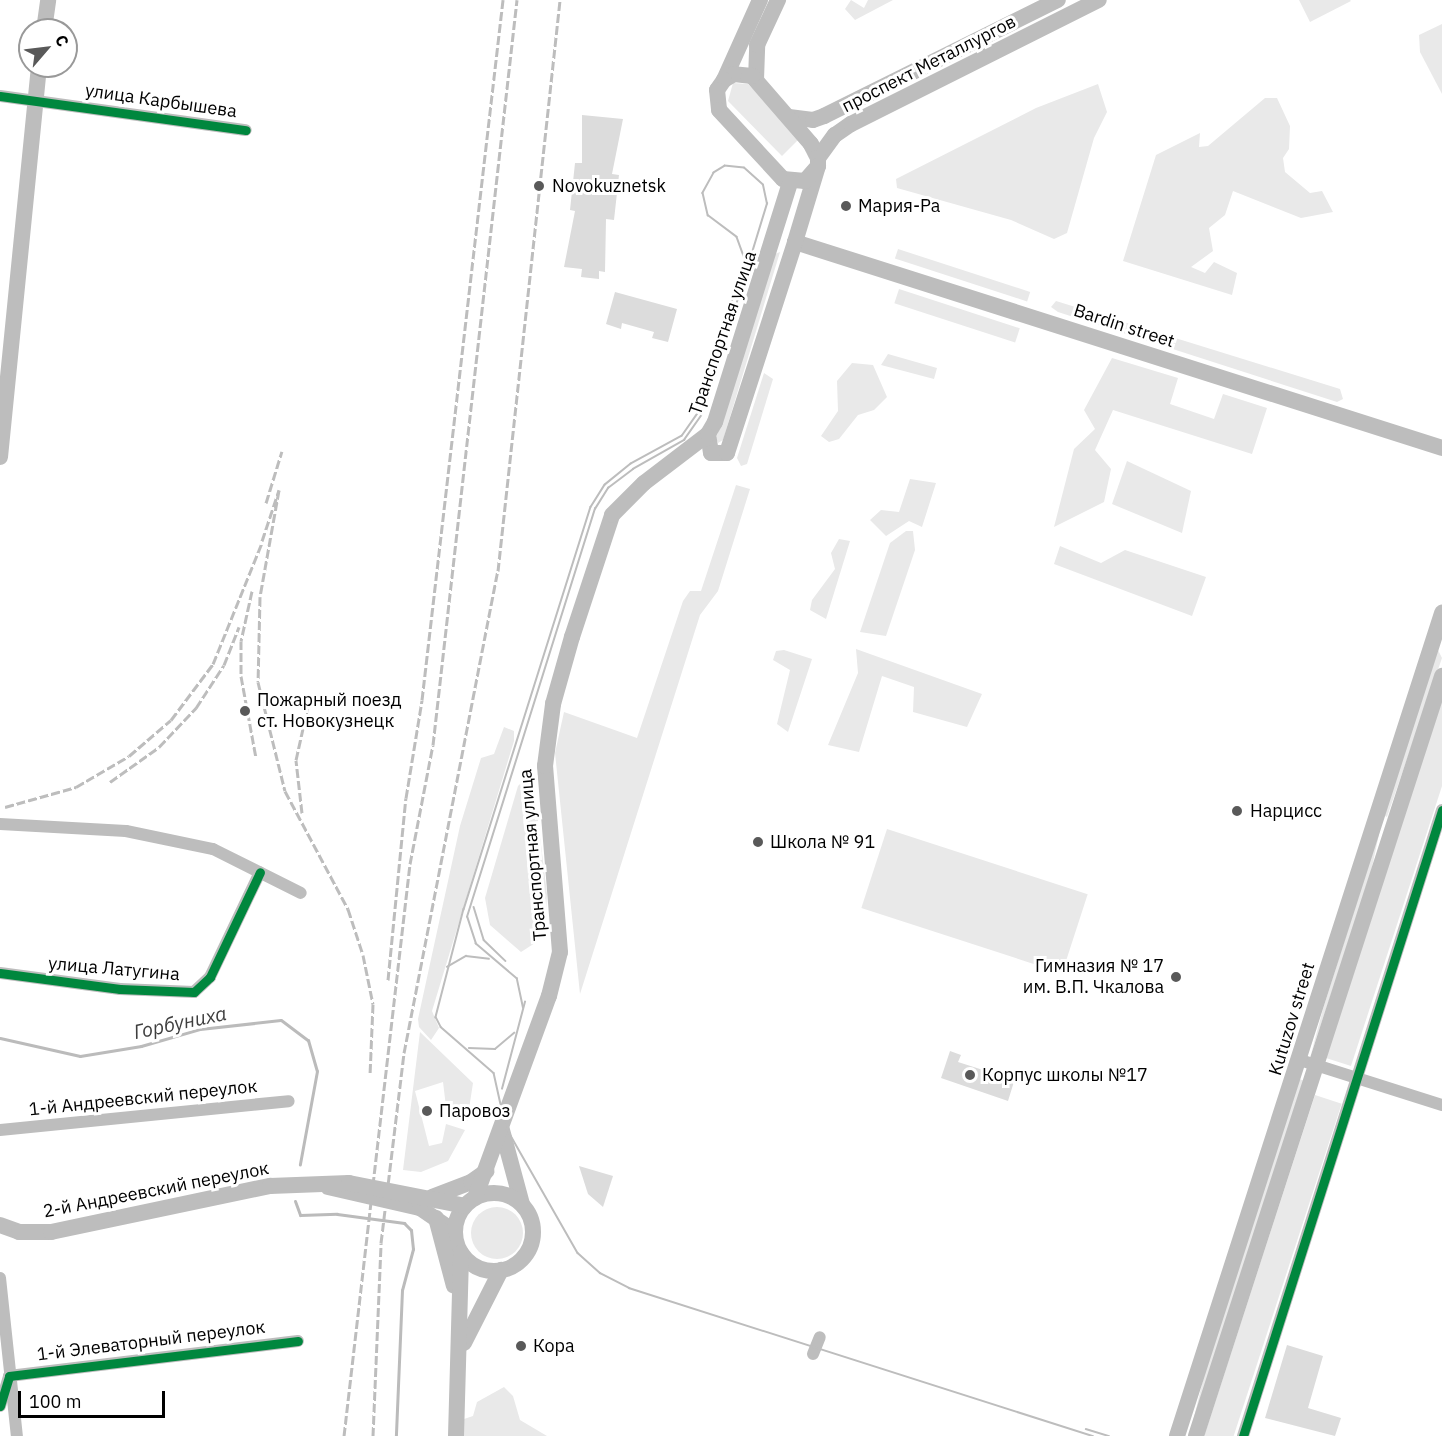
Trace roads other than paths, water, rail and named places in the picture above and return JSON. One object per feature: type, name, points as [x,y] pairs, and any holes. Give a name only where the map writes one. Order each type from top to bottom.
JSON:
[{"type":"main road","points":[[46,18],[48,0]]},
{"type":"main road","points":[[760,0],[724,80],[717,90],[719,110],[790,182],[805,181],[818,162]]},
{"type":"main road","points":[[756,80],[757,45],[778,0]]},
{"type":"main road","name":"проспект Металлургов","points":[[789,117],[813,120],[824,116],[1058,0]]},
{"type":"main road","name":"проспект Металлургов","points":[[818,162],[835,135],[851,124],[1099,0]]},
{"type":"main road","points":[[708,434],[717,454],[730,447],[818,162],[789,117],[756,80],[744,73],[724,80]]},
{"type":"main road","points":[[0,457],[3,368],[38,78]]},
{"type":"main road","name":"Транспортная улица","points":[[470,1202],[488,1171],[560,952],[545,766],[553,704],[605,531],[627,498],[708,434],[776,236],[790,182]]},
{"type":"main road","name":"Bardin street","points":[[776,236],[785,245],[795,242],[1442,448]]},
{"type":"main road","name":"Транспортная улица","points":[[644,483],[717,454]]},
{"type":"main road","name":"Kutuzov street","points":[[1177,1436],[1300,1060],[1442,613]]},
{"type":"main road","points":[[1196,1436],[1318,1066],[1442,676]]},
{"type":"main road","points":[[461,1253],[479,1268],[501,1270],[519,1261],[532,1241],[531,1220],[522,1204],[501,1129]]},
{"type":"main road","points":[[432,1197],[471,1182],[488,1171]]},
{"type":"main road","name":"2-й Андреевский переулок","points":[[0,1225],[19,1232],[51,1232],[270,1186],[349,1183],[470,1202]]},
{"type":"main road","points":[[321,1185],[348,1196],[435,1215],[455,1232],[461,1253],[456,1436]]},
{"type":"main road","points":[[455,1232],[470,1202],[499,1193],[522,1204]]},
{"type":"main road","points":[[435,1215],[447,1248],[459,1330]]},
{"type":"main road","points":[[458,1365],[467,1332],[501,1270]]},
{"type":"street","name":"улица Карбышева","points":[[0,96],[246,130]]},
{"type":"street","points":[[1243,1436],[1359,1079],[1442,810]]},
{"type":"street","points":[[0,824],[126,831],[213,849],[301,893]]},
{"type":"street","name":"улица Латугина","points":[[0,973],[120,989],[194,992],[210,977],[260,872]]},
{"type":"street","points":[[1300,1060],[1442,1105]]},
{"type":"street","name":"1-й Андреевский переулок","points":[[0,1130],[289,1101]]},
{"type":"street","points":[[0,1278],[16,1436]]},
{"type":"street","points":[[813,1354],[820,1337]]},
{"type":"street","name":"1-й Элеваторный переулок","points":[[9,1376],[298,1341]]},
{"type":"street","points":[[0,1406],[9,1376]]},
{"type":"waterway","name":"Горбуниха","points":[[0,1038],[80,1056],[141,1046],[200,1029],[281,1020],[308,1040],[317,1071],[300,1164]]},
{"type":"waterway","name":"Горбуниха","points":[[295,1201],[300,1215],[337,1214],[404,1223],[411,1230],[413,1249],[402,1290],[396,1436]]},
{"type":"tram line","points":[[523,1008],[517,979],[476,944],[467,917],[595,509],[608,488],[633,469],[684,440],[703,413],[767,204],[763,185],[744,168],[725,166],[714,173],[703,193],[708,215],[737,237],[745,259],[699,412],[682,436],[631,464],[605,485],[591,507],[464,909],[436,1017],[441,1027],[494,1073],[506,1127],[578,1253],[600,1273],[629,1288],[1093,1436]]},
{"type":"tram line","points":[[474,907],[484,940],[506,961]]},
{"type":"tram line","points":[[447,967],[466,956],[489,959]]},
{"type":"tram line","points":[[502,1089],[525,1002]]},
{"type":"tram line","points":[[469,1048],[495,1049],[514,1033]]},
{"type":"tram line","points":[[1086,1429],[1109,1436]]},
{"type":"railway","points":[[388,980],[406,798],[422,700],[503,0]]},
{"type":"railway","points":[[344,1436],[410,864],[433,745],[517,0]]},
{"type":"railway","points":[[373,1436],[381,1243],[404,1053],[498,571],[560,0]]},
{"type":"railway","points":[[266,503],[282,451]]},
{"type":"railway","points":[[262,541],[279,490],[260,597],[258,682],[285,791],[348,909],[363,955],[373,1004],[370,1075]]},
{"type":"railway","points":[[5,807],[76,787],[129,756],[171,720],[213,664],[262,543]]},
{"type":"railway","points":[[252,591],[241,641],[241,676],[256,758]]},
{"type":"railway","points":[[110,782],[159,747],[196,708],[224,665],[239,627]]},
{"type":"railway","points":[[302,813],[296,760],[308,706]]},
{"type":"place","name":"Novokuznetsk","points":[[539,186]]},
{"type":"place","name":"Мария-Ра","points":[[846,206]]},
{"type":"place","name":"Пожарный поезд ст. Новокузнецк","points":[[245,711]]},
{"type":"place","name":"Нарцисс","points":[[1237,811]]},
{"type":"place","name":"Школа № 91","points":[[758,842]]},
{"type":"place","name":"Гимназия № 17 им. В.П. Чкалова","points":[[1176,977]]},
{"type":"place","name":"Корпус школы №17","points":[[970,1075]]},
{"type":"place","name":"Паровоз","points":[[427,1111]]},
{"type":"place","name":"Кора","points":[[521,1346]]}]
